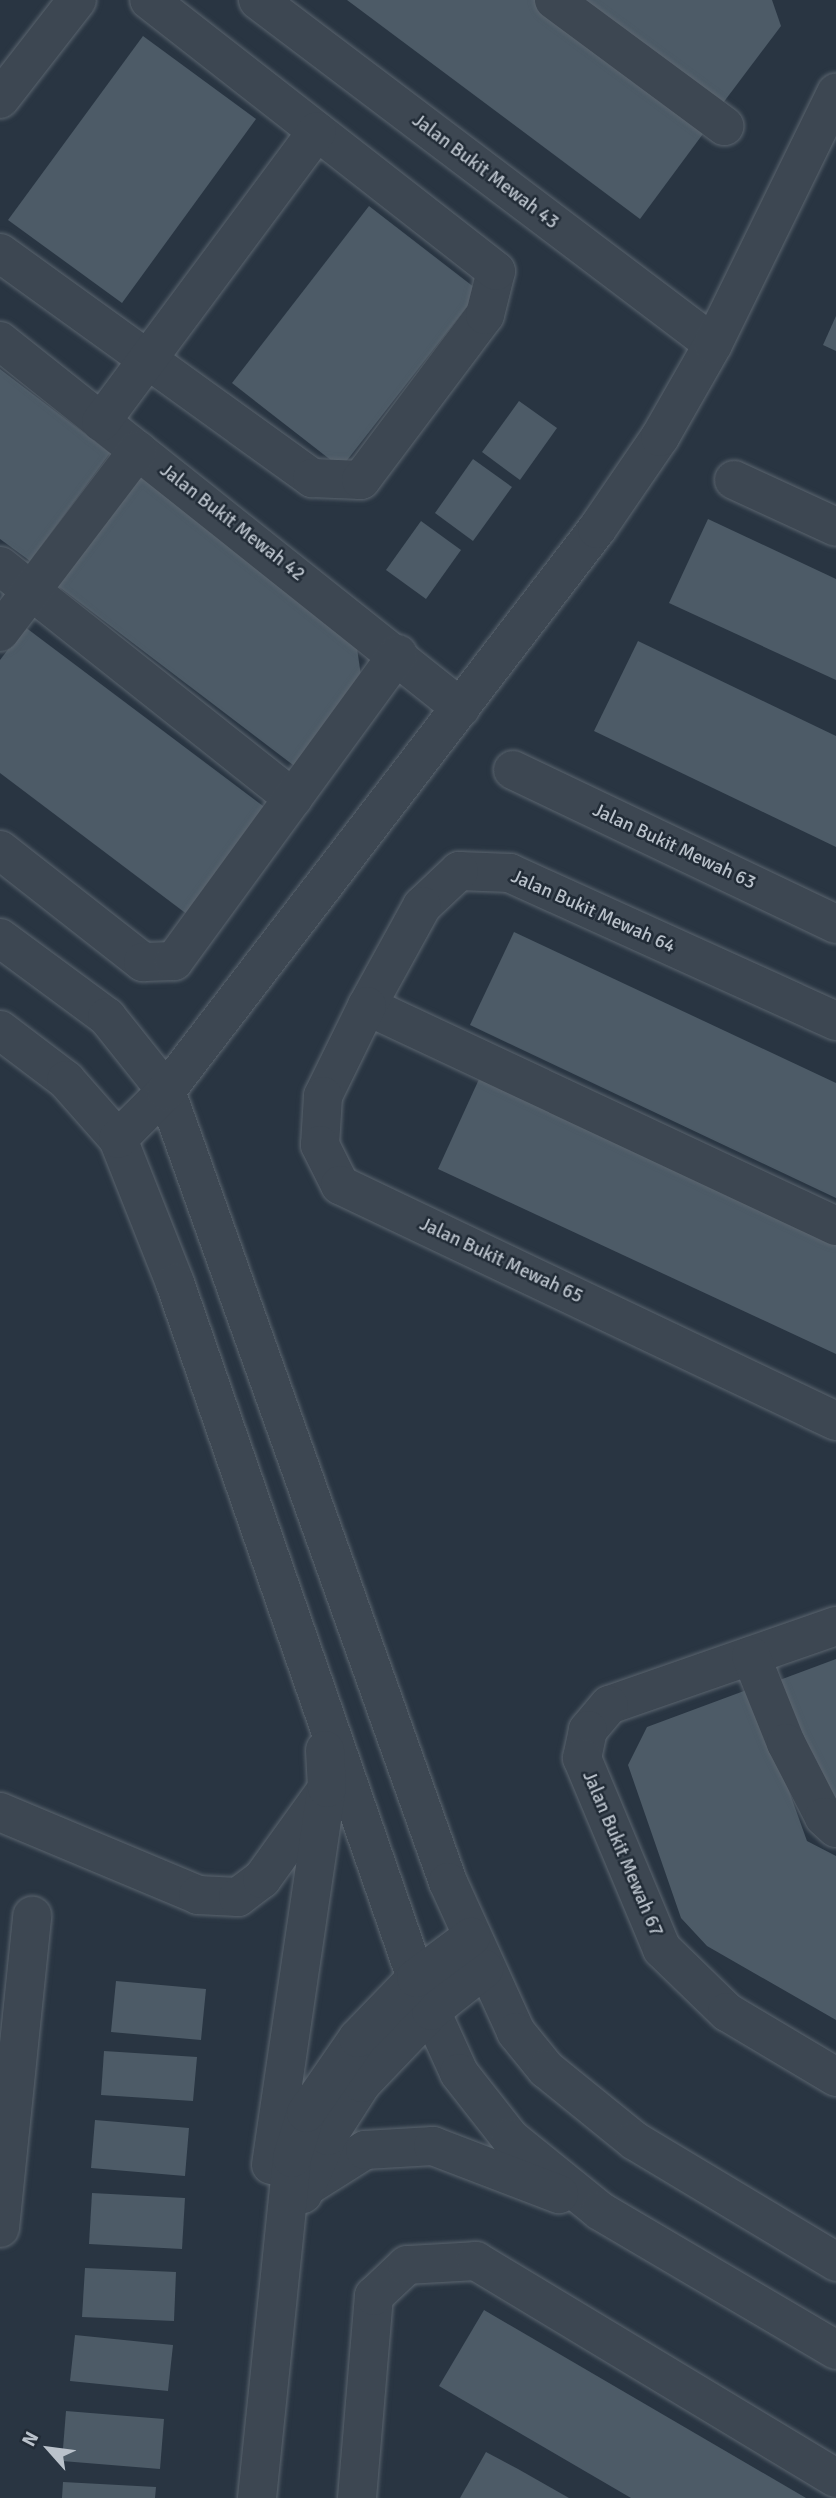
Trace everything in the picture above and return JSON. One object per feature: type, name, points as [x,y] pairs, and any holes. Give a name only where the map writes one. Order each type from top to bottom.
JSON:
[{"type":"street","points":[[0,99],[77,0]]},
{"type":"street","points":[[0,253],[312,478],[361,480],[485,315],[496,271],[149,0]]},
{"type":"street","name":"Jalan Bukit Mewah 43","points":[[258,0],[713,344]]},
{"type":"street","points":[[554,0],[724,126]]},
{"type":"street","points":[[118,1139],[166,1091],[605,518],[660,437],[713,344],[836,93]]},
{"type":"street","points":[[101,422],[317,131]]},
{"type":"street","name":"Jalan Bukit Mewah 42","points":[[0,341],[398,654],[461,708]]},
{"type":"street","points":[[0,632],[138,450]]},
{"type":"street","points":[[734,480],[836,527]]},
{"type":"street","points":[[0,566],[293,798]]},
{"type":"street","points":[[0,850],[143,962],[174,961],[398,654]]},
{"type":"street","name":"Jalan Bukit Mewah 63","points":[[513,770],[836,924]]},
{"type":"street","name":"Jalan Bukit Mewah 64","points":[[367,1006],[422,906],[459,872],[510,873],[836,1021]]},
{"type":"street","points":[[0,938],[107,1017],[166,1091],[478,1953],[516,2032],[546,2069],[583,2102],[635,2141],[836,2262]]},
{"type":"street","points":[[367,1006],[836,1227]]},
{"type":"street","name":"Jalan Bukit Mewah 65","points":[[367,1006],[323,1096],[320,1145],[340,1185],[836,1421]]},
{"type":"street","points":[[0,1030],[66,1080],[118,1139],[175,1283],[423,1995],[459,2073],[485,2110],[510,2138],[600,2211],[836,2350]]},
{"type":"street","name":"Jalan Bukit Mewah 67","points":[[836,1626],[609,1705],[588,1730],[582,1758],[662,1949],[727,2012],[836,2077]]},
{"type":"street","points":[[751,1656],[786,1743],[824,1817],[836,1828]]},
{"type":"street","points":[[278,2302],[264,2218],[327,1788],[323,1710]]},
{"type":"street","points":[[0,1812],[198,1895],[238,1897],[262,1879],[327,1788]]},
{"type":"street","points":[[0,2228],[32,1916]]},
{"type":"street","points":[[257,2498],[292,2158],[306,2113],[358,2038],[423,1995],[478,1953]]},
{"type":"street","points":[[285,2227],[308,2186],[345,2106],[383,2057],[423,1995]]},
{"type":"street","points":[[308,2186],[365,2150],[433,2146],[600,2211]]},
{"type":"street","points":[[357,2498],[374,2296],[407,2265],[476,2261],[836,2478]]},
{"type":"building","points":[[347,0],[544,0],[711,123],[640,219]]},
{"type":"building","points":[[579,0],[772,0],[781,26],[720,107]]},
{"type":"building","points":[[143,36],[256,119],[122,303],[8,220]]},
{"type":"building","points":[[369,206],[479,291],[341,468],[232,383]]},
{"type":"building","points":[[836,316],[836,351],[823,345]]},
{"type":"building","points":[[0,369],[110,453],[30,561],[0,539]]},
{"type":"building","points":[[519,401],[557,428],[520,480],[482,452]]},
{"type":"building","points":[[473,459],[512,487],[473,541],[435,513]]},
{"type":"building","points":[[140,477],[356,641],[362,683],[297,768],[58,586]]},
{"type":"building","points":[[708,519],[836,579],[836,680],[669,603]]},
{"type":"building","points":[[421,521],[461,550],[426,599],[386,570]]},
{"type":"building","points":[[25,627],[271,812],[192,918],[0,773],[0,660]]},
{"type":"building","points":[[638,641],[836,736],[836,847],[594,731]]},
{"type":"building","points":[[514,932],[836,1083],[836,1198],[470,1025]]},
{"type":"building","points":[[480,1077],[836,1242],[836,1354],[438,1169]]},
{"type":"building","points":[[836,1659],[836,1824],[777,1681]]},
{"type":"building","points":[[752,1688],[807,1841],[836,1856],[836,2020],[707,1946],[681,1918],[628,1765],[647,1727]]},
{"type":"building","points":[[116,1981],[206,1989],[201,2040],[111,2032]]},
{"type":"building","points":[[104,2051],[197,2057],[193,2101],[101,2095]]},
{"type":"building","points":[[95,2120],[189,2128],[185,2176],[91,2168]]},
{"type":"building","points":[[92,2193],[185,2198],[182,2249],[89,2244]]},
{"type":"building","points":[[85,2268],[176,2272],[174,2321],[82,2317]]},
{"type":"building","points":[[484,2310],[806,2498],[631,2498],[439,2386]]},
{"type":"building","points":[[75,2335],[173,2345],[168,2391],[70,2381]]},
{"type":"building","points":[[66,2411],[164,2419],[160,2469],[62,2461]]},
{"type":"building","points":[[486,2452],[518,2469],[569,2498],[460,2498]]},
{"type":"building","points":[[63,2482],[156,2487],[155,2498],[62,2498]]}]
